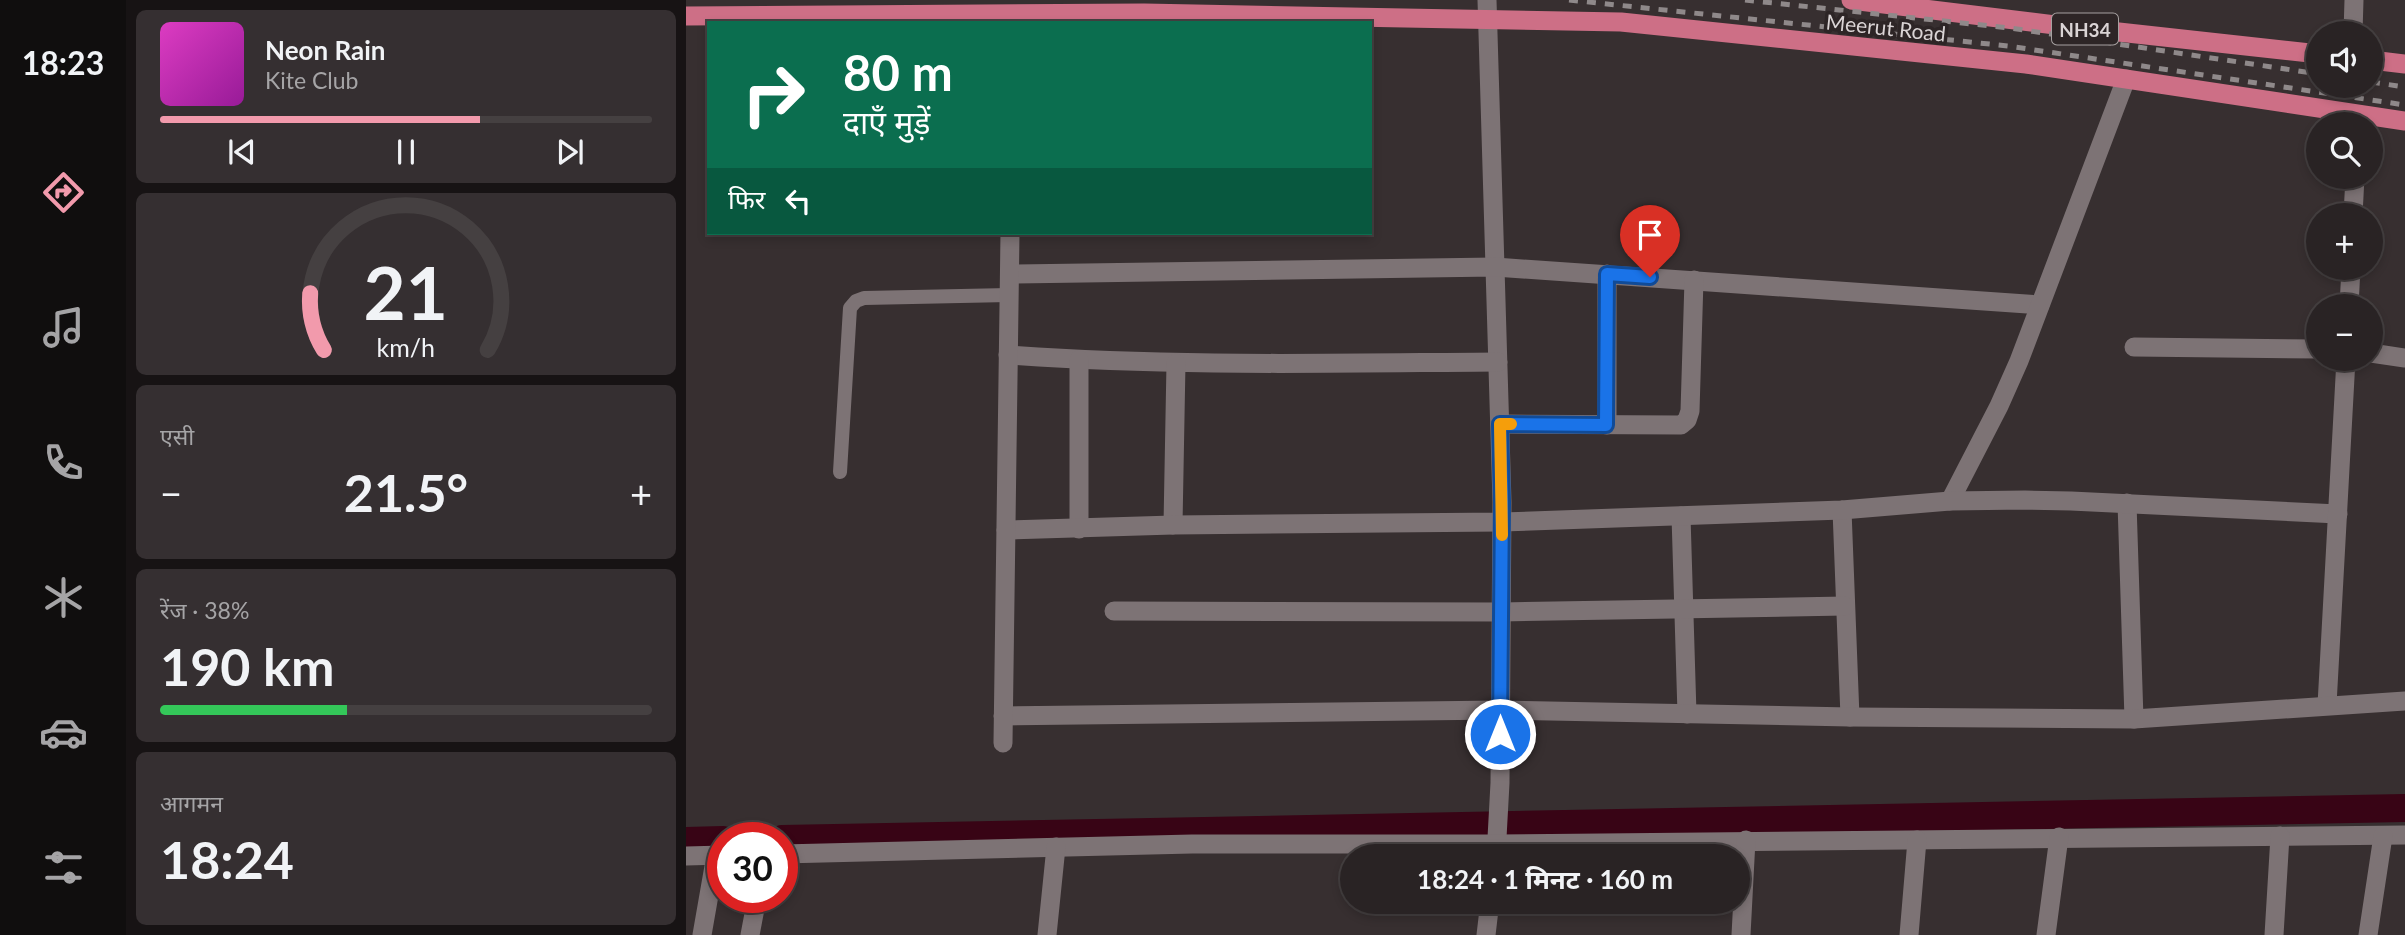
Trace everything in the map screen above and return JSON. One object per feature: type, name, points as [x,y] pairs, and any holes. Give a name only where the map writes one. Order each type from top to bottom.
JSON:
[{"type":"highway","name":"Meerut Road","points":[[1851,0],[2306,53]]},
{"type":"highway","name":"Meerut Road","points":[[686,16],[1013,18],[1144,13],[1487,10],[2013,63],[2126,79],[2317,112]]},
{"type":"highway","points":[[2383,61],[2405,64]]},
{"type":"highway","name":"Meerut Road","points":[[2383,120],[2405,121]]},
{"type":"street","points":[[2353,21],[2354,0]]},
{"type":"street","points":[[1487,10],[1502,522],[1497,842]]},
{"type":"street","points":[[1950,502],[1999,406],[2126,79]]},
{"type":"street","points":[[1003,743],[1010,235]]},
{"type":"street","points":[[1010,274],[1495,267],[2040,304]]},
{"type":"street","points":[[1606,425],[1607,274]]},
{"type":"street","points":[[1500,424],[1681,425],[1687,420],[1690,411],[1694,280]]},
{"type":"street","points":[[2134,347],[2306,349]]},
{"type":"street","points":[[1008,355],[1176,363],[1498,362]]},
{"type":"street","points":[[2383,355],[2405,358]]},
{"type":"street","points":[[1079,360],[1079,529]]},
{"type":"street","points":[[1173,525],[1176,363]]},
{"type":"street","points":[[2327,705],[2345,371]]},
{"type":"street","points":[[1006,530],[1173,525],[1502,522],[1842,510],[1950,502],[2071,500],[2338,514]]},
{"type":"street","points":[[2127,503],[2134,719]]},
{"type":"street","points":[[1842,510],[1850,717]]},
{"type":"street","points":[[1681,516],[1687,713]]},
{"type":"street","points":[[1114,611],[1501,612],[1845,606]]},
{"type":"street","points":[[1003,716],[1500,710],[2134,719],[2405,701]]},
{"type":"street","points":[[2368,935],[2383,835]]},
{"type":"street","points":[[798,854],[1192,844],[2405,835]]},
{"type":"street","points":[[2274,935],[2280,836]]},
{"type":"street","points":[[2046,935],[2059,837]]},
{"type":"street","points":[[1909,935],[1917,839]]},
{"type":"street","points":[[1741,935],[1746,840]]},
{"type":"street","points":[[1047,935],[1056,847]]},
{"type":"street","points":[[686,856],[707,855]]},
{"type":"street","points":[[702,935],[707,913]]},
{"type":"street","points":[[750,935],[754,913]]},
{"type":"street","points":[[1486,935],[1488,914]]},
{"type":"lane","points":[[840,472],[850,308],[856,300],[1009,295]]},
{"type":"waterway","points":[[798,839],[2405,808]]},
{"type":"waterway","points":[[686,841],[707,840]]},
{"type":"railway","points":[[1569,0],[2008,46],[2405,105]]},
{"type":"railway","points":[[1745,0],[2010,28],[2306,72]]},
{"type":"railway","points":[[2383,84],[2405,87]]},
{"type":"slow traffic","points":[[1502,535],[1500,424],[1511,424]]},
{"type":"route","points":[[1500,734],[1500,424],[1606,425],[1607,274],[1650,277]]}]
